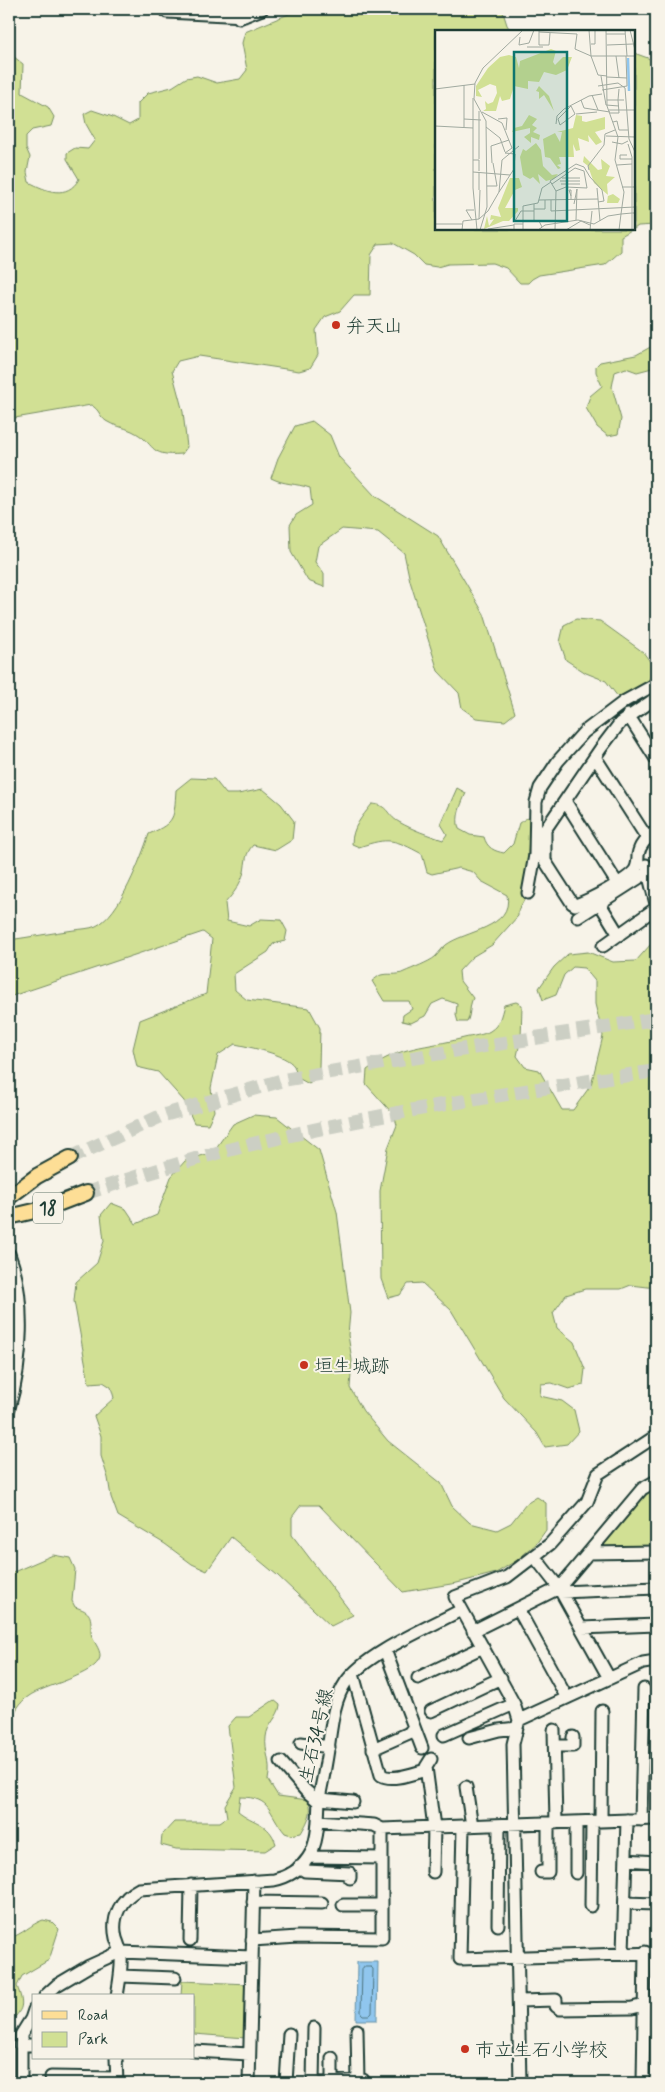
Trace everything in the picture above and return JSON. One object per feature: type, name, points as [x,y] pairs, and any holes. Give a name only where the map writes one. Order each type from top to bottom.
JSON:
[{"type":"main road","name":"18","points":[[9,1197],[37,1176],[70,1158]]},
{"type":"main road","name":"18","points":[[9,1217],[47,1208],[86,1193]]},
{"type":"street","points":[[167,9],[168,12],[245,16]]},
{"type":"street","points":[[228,21],[259,9]]},
{"type":"street","points":[[528,894],[536,855],[536,802],[540,788],[558,761],[584,732],[625,701],[656,684]]},
{"type":"street","points":[[595,758],[652,834],[640,847],[636,868],[618,883],[575,905],[572,904],[545,861],[545,830],[595,758],[620,723],[628,715],[656,698]]},
{"type":"street","points":[[628,715],[656,759]]},
{"type":"street","points":[[565,801],[618,883]]},
{"type":"street","points":[[638,858],[644,860],[656,904]]},
{"type":"street","points":[[578,917],[648,872]]},
{"type":"street","points":[[600,904],[619,935]]},
{"type":"street","points":[[603,946],[656,908]]},
{"type":"street","points":[[9,1254],[16,1290],[20,1334],[16,1377],[9,1408]]},
{"type":"street","points":[[520,2083],[519,1958],[513,1744],[518,1724],[514,1704],[455,1597],[507,1577],[550,1544],[587,1502],[598,1474],[656,1436]]},
{"type":"street","points":[[560,1590],[642,1490],[656,1481]]},
{"type":"street","points":[[589,1553],[656,1552]]},
{"type":"street","points":[[534,1556],[560,1590],[609,1678]]},
{"type":"street","points":[[474,1631],[560,1590],[656,1588]]},
{"type":"street","points":[[518,1609],[567,1698]]},
{"type":"street","name":"生石34号線","points":[[117,1994],[120,1976],[120,1952],[114,1929],[121,1904],[132,1893],[147,1888],[283,1878],[300,1867],[309,1857],[318,1821],[319,1801],[336,1704],[346,1682],[364,1664],[385,1650],[462,1610]]},
{"type":"street","points":[[582,1628],[656,1625]]},
{"type":"street","points":[[418,1678],[482,1647]]},
{"type":"street","points":[[385,1650],[422,1748]]},
{"type":"street","points":[[469,1738],[518,1724],[609,1678],[643,1663],[656,1661]]},
{"type":"street","points":[[353,1674],[378,1771],[384,1777],[397,1776],[428,1764],[434,1828],[433,1872]]},
{"type":"street","points":[[431,1711],[501,1678]]},
{"type":"street","points":[[641,1820],[644,1689]]},
{"type":"street","points":[[444,1735],[514,1704]]},
{"type":"street","points":[[591,1906],[602,1711]]},
{"type":"street","points":[[373,1749],[409,1733],[413,1728]]},
{"type":"street","points":[[541,1872],[548,1872],[552,1823],[554,1730]]},
{"type":"street","points":[[555,1746],[573,1746],[573,1737]]},
{"type":"street","points":[[301,1743],[329,1747]]},
{"type":"street","points":[[281,1762],[305,1790],[319,1801],[353,1802]]},
{"type":"street","points":[[466,1787],[467,1826],[460,1959],[651,1953],[644,2005],[643,2083]]},
{"type":"street","points":[[318,1821],[374,1825],[382,1829],[656,1819]]},
{"type":"street","points":[[623,1954],[627,1820]]},
{"type":"street","points":[[576,1822],[576,1873]]},
{"type":"street","points":[[498,1925],[499,1825]]},
{"type":"street","points":[[252,1940],[298,1937],[382,1938],[382,1829]]},
{"type":"street","points":[[309,1857],[382,1858]]},
{"type":"street","points":[[626,1860],[656,1862]]},
{"type":"street","points":[[300,1867],[305,1871],[350,1873],[350,1878]]},
{"type":"street","points":[[249,2083],[254,1881]]},
{"type":"street","points":[[190,1940],[191,1884]]},
{"type":"street","points":[[253,1902],[322,1903]]},
{"type":"street","points":[[625,1903],[656,1904]]},
{"type":"street","points":[[343,1905],[382,1905]]},
{"type":"street","points":[[48,1994],[65,1980],[89,1966],[120,1952],[252,1957]]},
{"type":"street","points":[[120,1976],[175,1978]]},
{"type":"street","points":[[519,2001],[556,2000],[556,2006],[560,2008],[592,2004],[632,2008],[644,2005]]},
{"type":"street","points":[[21,2083],[21,2035],[32,2016]]},
{"type":"street","points":[[313,2083],[314,2028]]},
{"type":"street","points":[[318,2083],[361,2080],[353,2046],[357,2030]]},
{"type":"street","points":[[286,2083],[288,2034]]},
{"type":"street","points":[[20,2045],[32,2045]]},
{"type":"street","points":[[195,2051],[249,2054]]},
{"type":"street","points":[[332,2058],[332,2081]]},
{"type":"street","points":[[51,2075],[117,2080],[116,2060]]},
{"type":"green space","points":[[301,9],[502,9],[510,30],[435,30],[435,230],[631,230],[621,236],[621,251],[605,265],[539,275],[528,283],[520,283],[506,268],[492,263],[448,264],[437,267],[424,265],[414,255],[393,243],[378,244],[371,255],[370,295],[354,295],[340,311],[325,317],[316,330],[318,355],[310,368],[299,371],[199,356],[178,361],[172,371],[183,412],[187,447],[182,454],[157,451],[140,436],[106,421],[91,405],[9,419],[9,53],[23,64],[22,93],[48,107],[54,117],[51,126],[32,130],[26,136],[26,148],[30,157],[27,172],[29,182],[49,191],[62,192],[69,190],[79,179],[67,159],[67,153],[75,148],[88,149],[95,140],[86,124],[84,114],[92,110],[129,125],[138,120],[138,103],[148,93],[172,87],[186,78],[197,76],[217,83],[240,79],[247,70],[242,43],[245,32]]},
{"type":"green space","points":[[635,53],[656,61],[656,167],[651,179],[656,198],[655,225],[638,226],[635,228]]},
{"type":"green space","points":[[656,344],[656,367],[637,372],[626,368],[615,372],[612,387],[621,419],[618,434],[608,436],[597,427],[586,408],[590,396],[602,386],[596,372],[596,366],[600,362],[636,355]]},
{"type":"green space","points":[[312,421],[330,435],[339,457],[375,496],[438,536],[484,614],[515,713],[505,721],[476,718],[462,708],[459,693],[438,671],[410,581],[404,553],[378,532],[342,529],[318,546],[315,562],[324,574],[324,587],[308,581],[291,552],[290,525],[296,515],[312,505],[310,488],[271,478],[278,458],[295,426]]},
{"type":"green space","points":[[576,619],[600,621],[643,652],[654,667],[648,682],[618,697],[606,681],[586,673],[566,660],[560,642],[564,625]]},
{"type":"green space","points":[[191,778],[214,779],[226,794],[238,794],[263,789],[281,804],[294,821],[292,840],[276,850],[253,845],[250,848],[241,881],[225,903],[227,921],[249,926],[261,919],[281,920],[287,931],[285,941],[273,944],[268,952],[234,974],[235,990],[247,1000],[309,1008],[320,1028],[319,1067],[316,1079],[309,1084],[298,1078],[294,1066],[290,1062],[267,1052],[235,1044],[218,1055],[211,1088],[214,1111],[208,1124],[194,1123],[184,1101],[158,1072],[137,1067],[133,1049],[140,1020],[206,994],[212,939],[203,932],[9,997],[9,940],[91,928],[105,920],[128,885],[149,834],[164,826],[172,818],[176,790]]},
{"type":"green space","points":[[457,788],[466,793],[458,815],[459,829],[470,835],[484,837],[487,844],[494,850],[504,853],[513,844],[519,823],[527,818],[530,820],[527,868],[528,893],[518,911],[518,916],[492,945],[472,957],[459,971],[460,981],[473,998],[467,1022],[458,1022],[456,1015],[457,1004],[443,999],[432,1004],[425,1016],[411,1023],[402,1021],[403,1015],[412,1009],[409,1001],[384,1001],[372,981],[381,975],[401,973],[425,963],[435,957],[445,946],[454,940],[496,922],[503,915],[507,906],[507,895],[481,881],[473,872],[459,868],[432,874],[427,872],[422,854],[405,845],[385,841],[359,847],[352,844],[352,838],[358,822],[372,804],[382,806],[404,825],[443,840],[447,834],[441,824]]},
{"type":"green space","points":[[656,943],[656,1288],[631,1285],[621,1289],[585,1289],[566,1295],[553,1313],[557,1328],[574,1342],[585,1369],[583,1385],[569,1389],[552,1383],[541,1384],[540,1396],[562,1401],[574,1410],[579,1431],[567,1444],[545,1447],[537,1433],[504,1398],[451,1310],[422,1283],[408,1284],[400,1295],[388,1298],[381,1279],[380,1191],[388,1148],[397,1125],[394,1115],[366,1084],[367,1070],[391,1056],[414,1048],[487,1032],[498,1023],[504,1005],[516,1002],[522,1005],[521,1038],[517,1056],[525,1067],[539,1070],[562,1110],[573,1110],[591,1085],[603,1036],[595,1004],[595,981],[584,968],[573,967],[564,975],[556,995],[543,1000],[539,988],[554,967],[568,954],[588,952],[613,962],[636,961],[651,944]]},
{"type":"green space","points":[[253,1115],[277,1117],[319,1150],[337,1212],[350,1313],[348,1335],[352,1360],[350,1388],[363,1411],[388,1441],[441,1483],[452,1506],[470,1523],[497,1530],[511,1523],[526,1504],[537,1497],[546,1503],[546,1530],[536,1544],[517,1560],[496,1573],[457,1583],[403,1592],[319,1505],[301,1505],[292,1517],[292,1535],[353,1615],[331,1626],[277,1575],[231,1537],[207,1571],[192,1564],[165,1544],[118,1516],[111,1497],[108,1478],[101,1456],[101,1436],[94,1416],[114,1398],[111,1387],[103,1382],[89,1383],[74,1301],[76,1282],[97,1263],[104,1241],[101,1215],[111,1203],[126,1209],[136,1224],[157,1215],[171,1177],[185,1161],[213,1152],[233,1124]]},
{"type":"green space","points":[[656,1484],[656,1550],[598,1551],[597,1546],[636,1500]]},
{"type":"green space","points":[[53,1555],[70,1558],[75,1569],[72,1601],[75,1607],[89,1615],[91,1635],[99,1650],[100,1657],[97,1663],[80,1675],[36,1692],[22,1701],[9,1724],[9,1574]]},
{"type":"green space","points":[[274,1700],[280,1705],[278,1713],[268,1728],[266,1737],[269,1768],[268,1780],[278,1796],[308,1800],[310,1813],[301,1833],[291,1835],[285,1833],[264,1803],[240,1797],[238,1811],[265,1827],[276,1844],[265,1851],[176,1849],[161,1845],[162,1835],[174,1822],[220,1822],[227,1817],[225,1805],[236,1787],[228,1726],[236,1717],[249,1717]]},
{"type":"green space","points":[[43,1920],[52,1922],[59,1929],[49,1960],[22,1976],[17,1986],[22,2003],[21,2007],[9,2024],[9,1938]]},
{"type":"green space","points":[[182,1981],[248,1984],[246,2038],[195,2034],[195,1994],[181,1994]]},
{"type":"water","points":[[357,1962],[378,1962],[377,2020],[356,2020]]},
{"type":"tunnel","points":[[70,1158],[161,1116],[283,1080],[656,1019]]},
{"type":"tunnel","points":[[86,1193],[235,1148],[356,1121],[456,1102],[656,1071]]},
{"type":"place","name":"弁天山","points":[[336,325]]},
{"type":"place","name":"垣生城跡","points":[[304,1365]]},
{"type":"place","name":"市立生石小学校","points":[[465,2049]]}]
